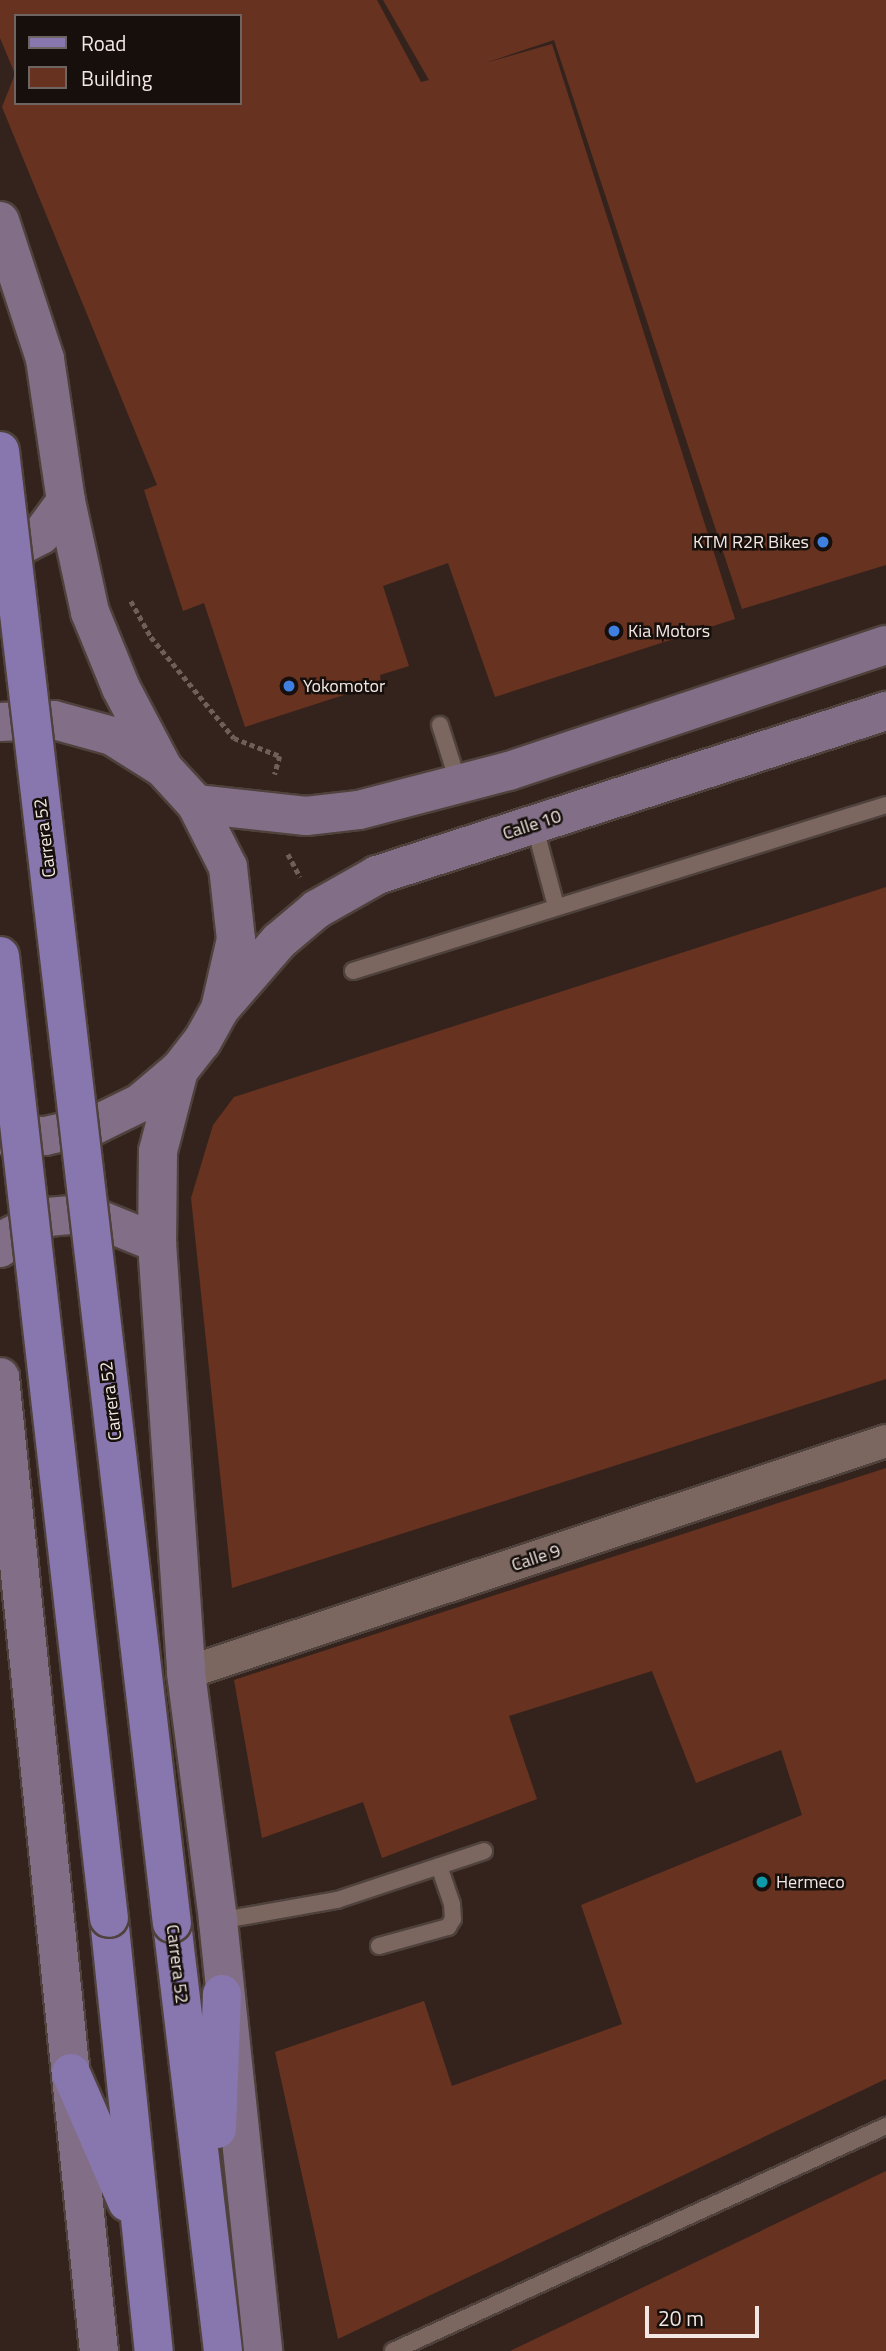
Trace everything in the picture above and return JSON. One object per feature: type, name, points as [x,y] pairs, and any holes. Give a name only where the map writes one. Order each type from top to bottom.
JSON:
[{"type":"main road","name":"Carrera 52","points":[[0,451],[172,1923],[213,2243],[223,2351]]},
{"type":"main road","points":[[0,956],[109,1918],[154,2351]]},
{"type":"main road","points":[[213,2243],[222,1994]]},
{"type":"main road","points":[[71,2073],[142,2236]]},
{"type":"street","points":[[0,221],[45,359],[66,501],[90,612],[121,688],[163,768]]},
{"type":"street","points":[[0,556],[41,535],[66,501]]},
{"type":"street","points":[[196,803],[265,808],[306,816],[359,810],[459,785],[886,645]]},
{"type":"street","name":"Calle 10","points":[[220,1009],[279,941],[317,909],[377,875],[886,710]]},
{"type":"street","points":[[0,722],[54,720],[112,736],[163,768],[196,803],[228,867],[236,939],[220,1009],[179,1070],[141,1103],[95,1125],[45,1136],[0,1135]]},
{"type":"street","points":[[179,1070],[158,1152],[157,1243],[186,1673],[218,1921],[222,1994],[263,2351]]},
{"type":"street","points":[[0,1248],[7,1238],[48,1217],[86,1214],[157,1243]]},
{"type":"street","points":[[0,1377],[4,1455],[99,2351]]},
{"type":"street","name":"Calle 9","points":[[186,1673],[886,1441]]},
{"type":"lane","points":[[440,725],[459,785]]},
{"type":"lane","points":[[353,971],[886,806]]},
{"type":"lane","points":[[534,824],[556,906]]},
{"type":"lane","points":[[218,1921],[337,1900],[484,1851]]},
{"type":"lane","points":[[379,1946],[448,1927],[453,1920],[452,1904],[439,1866]]},
{"type":"lane","points":[[393,2351],[886,2126]]},
{"type":"path","points":[[90,612],[130,600],[151,637],[234,738],[279,756],[265,808],[317,909]]},
{"type":"building","points":[[0,0],[377,0],[421,82],[429,80],[383,0],[886,0],[886,565],[742,609],[554,40],[485,63],[552,44],[735,619],[495,697],[448,563],[383,586],[409,666],[380,675],[381,683],[245,727],[204,603],[183,611],[144,490],[157,485],[2,107],[14,77],[14,105],[242,105],[242,14],[14,14],[14,72],[0,38]]},
{"type":"building","points":[[886,887],[886,1379],[232,1588],[191,1198],[213,1125],[234,1097]]},
{"type":"building","name":"Hermeco","points":[[886,1468],[886,2079],[338,2339],[275,2052],[424,2001],[452,2086],[622,2024],[581,1905],[802,1815],[781,1750],[696,1783],[652,1671],[509,1716],[537,1799],[382,1858],[363,1802],[262,1838],[234,1680]]},
{"type":"building","points":[[886,2171],[886,2351],[510,2351]]},
{"type":"place","name":"KTM R2R Bikes","points":[[823,542]]},
{"type":"place","name":"Kia Motors","points":[[614,631]]},
{"type":"place","name":"Yokomotor","points":[[289,686]]},
{"type":"place","name":"Hermeco","points":[[762,1882]]}]
